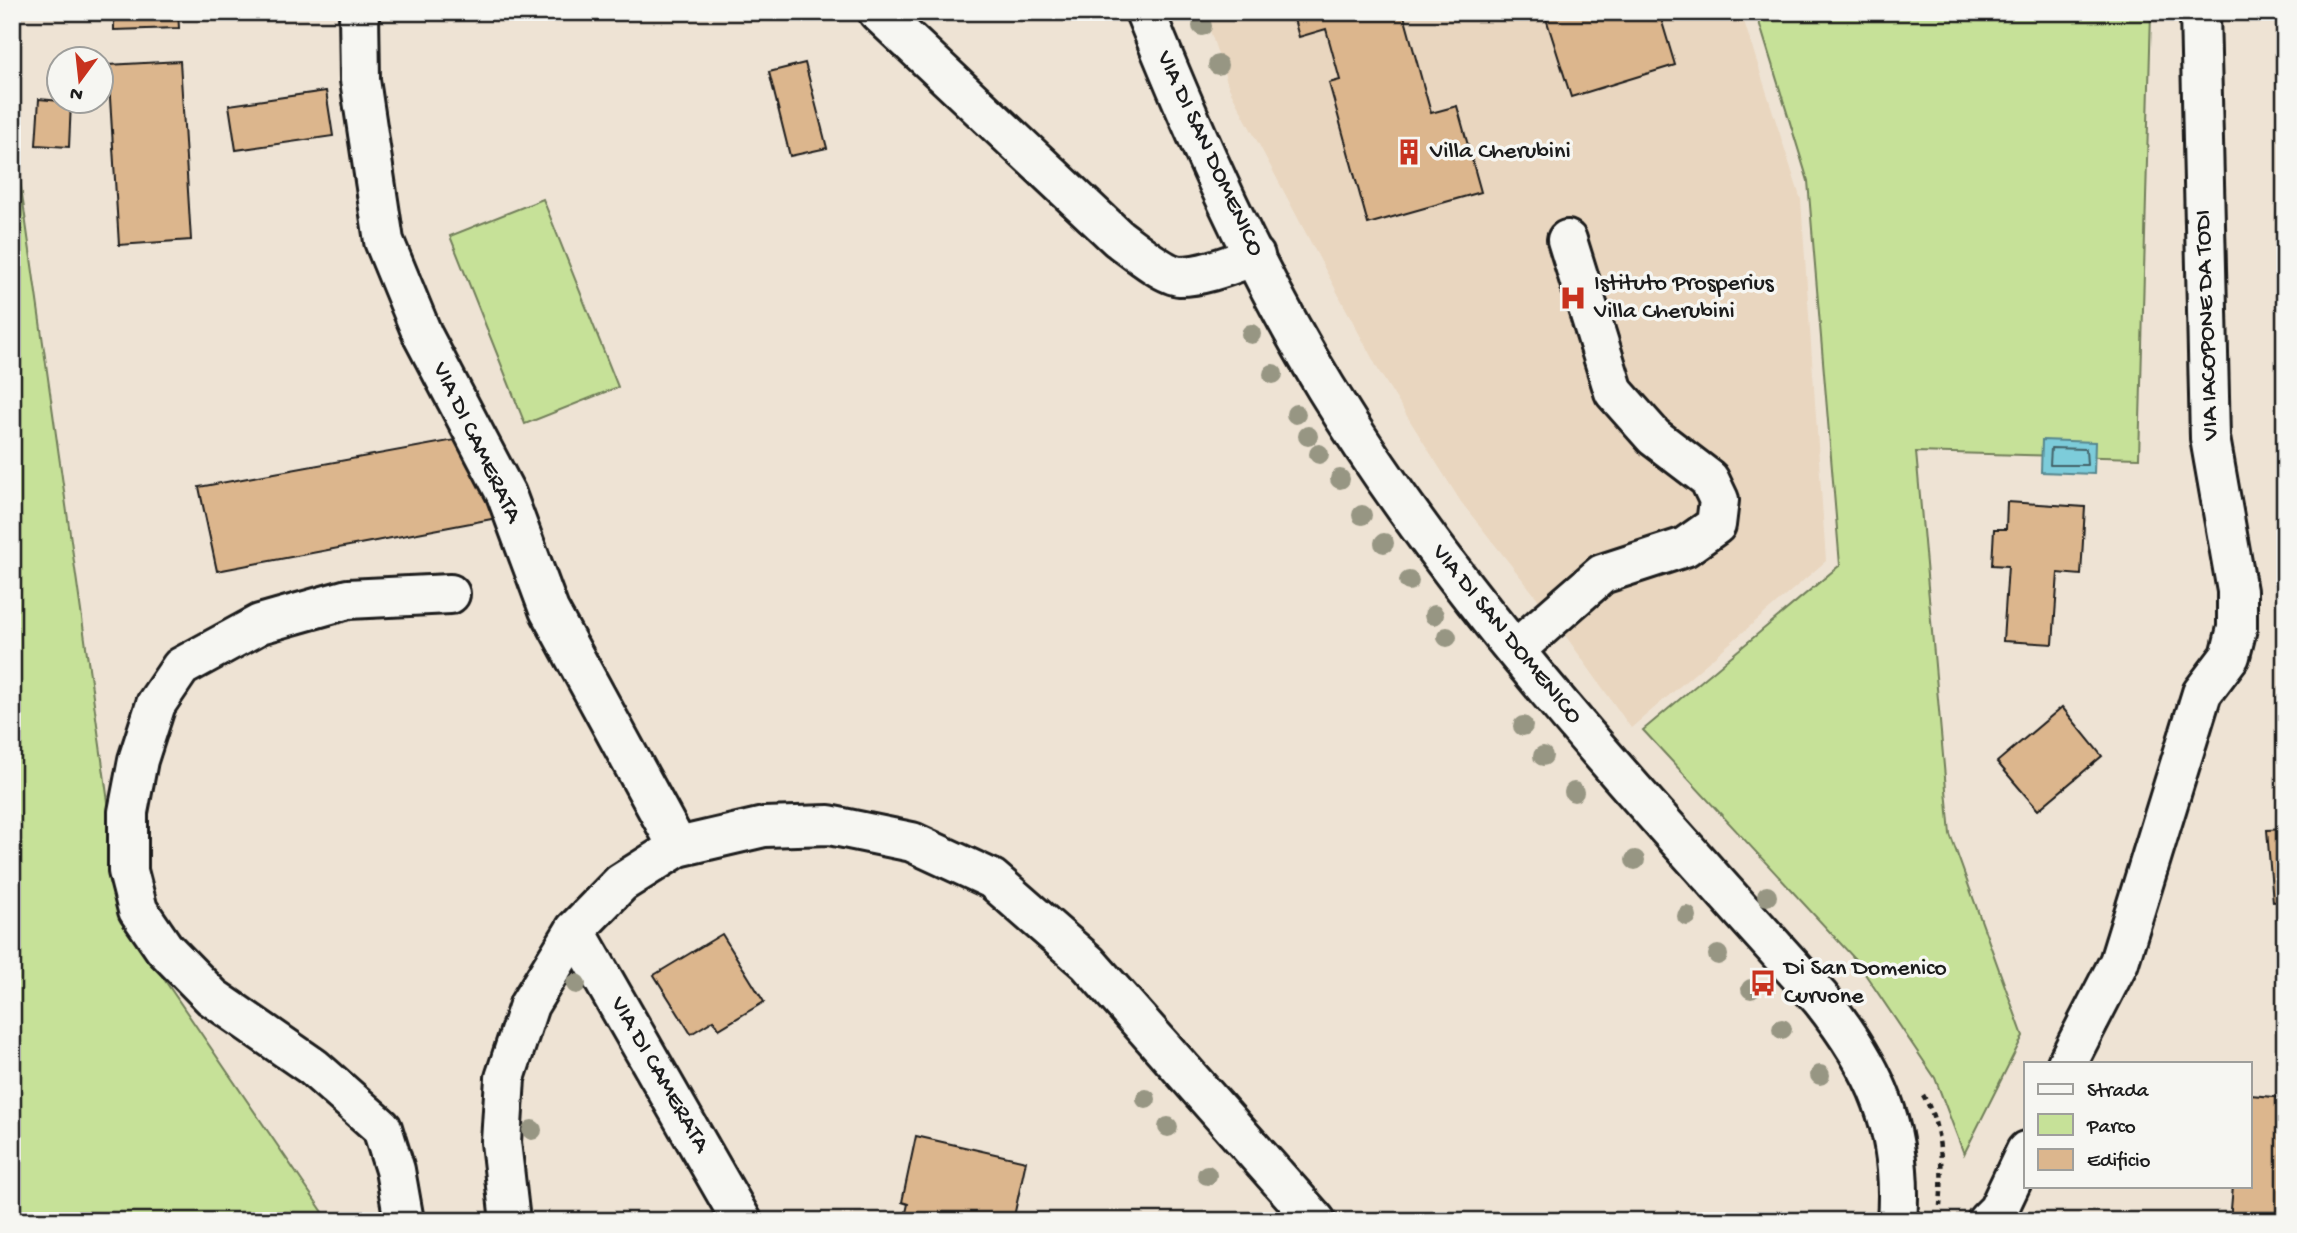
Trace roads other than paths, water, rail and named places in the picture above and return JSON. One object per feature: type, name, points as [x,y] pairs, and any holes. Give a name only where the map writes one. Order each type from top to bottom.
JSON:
[{"type":"main road","name":"VIA DI CAMERATA","points":[[359,12],[360,80],[384,241],[423,337],[506,494],[550,610],[678,847]]},
{"type":"main road","points":[[878,12],[1118,238],[1148,260],[1178,276],[1217,269],[1255,256]]},
{"type":"main road","name":"VIA DI SAN DOMENICO","points":[[1145,12],[1199,144],[1255,256],[1326,387],[1416,522],[1515,650],[1820,999],[1867,1063],[1879,1089],[1891,1129],[1897,1177],[1897,1221]]},
{"type":"main road","name":"VIA IACOPONE DA TODI","points":[[2068,1062],[2119,962],[2202,694],[2230,656],[2237,628],[2237,590],[2210,438],[2200,12]]},
{"type":"main road","points":[[1515,650],[1602,574],[1685,547],[1716,525],[1719,500],[1709,479],[1654,437],[1614,392],[1567,240]]},
{"type":"main road","points":[[404,1221],[395,1170],[382,1128],[313,1067],[212,997],[164,948],[138,910],[128,872],[128,812],[138,760],[156,704],[181,667],[260,624],[348,599],[450,594]]},
{"type":"main road","points":[[510,1221],[501,1142],[505,1077],[529,1005],[575,930],[621,883],[678,847],[764,827],[829,825],[912,842],[992,879],[1088,963],[1316,1221]]},
{"type":"main road","name":"VIA DI CAMERATA","points":[[575,930],[742,1221]]},
{"type":"main road","points":[[1987,1221],[1998,1210],[2024,1155]]},
{"type":"water","points":[[2042,440],[2095,442],[2094,474],[2041,472]]},
{"type":"place","name":"Villa Cherubini","points":[[1409,152]]},
{"type":"place","name":"Istituto Prosperius Villa Cherubini","points":[[1573,298]]},
{"type":"place","name":"Di San Domenico Curvone","points":[[1763,983]]}]
